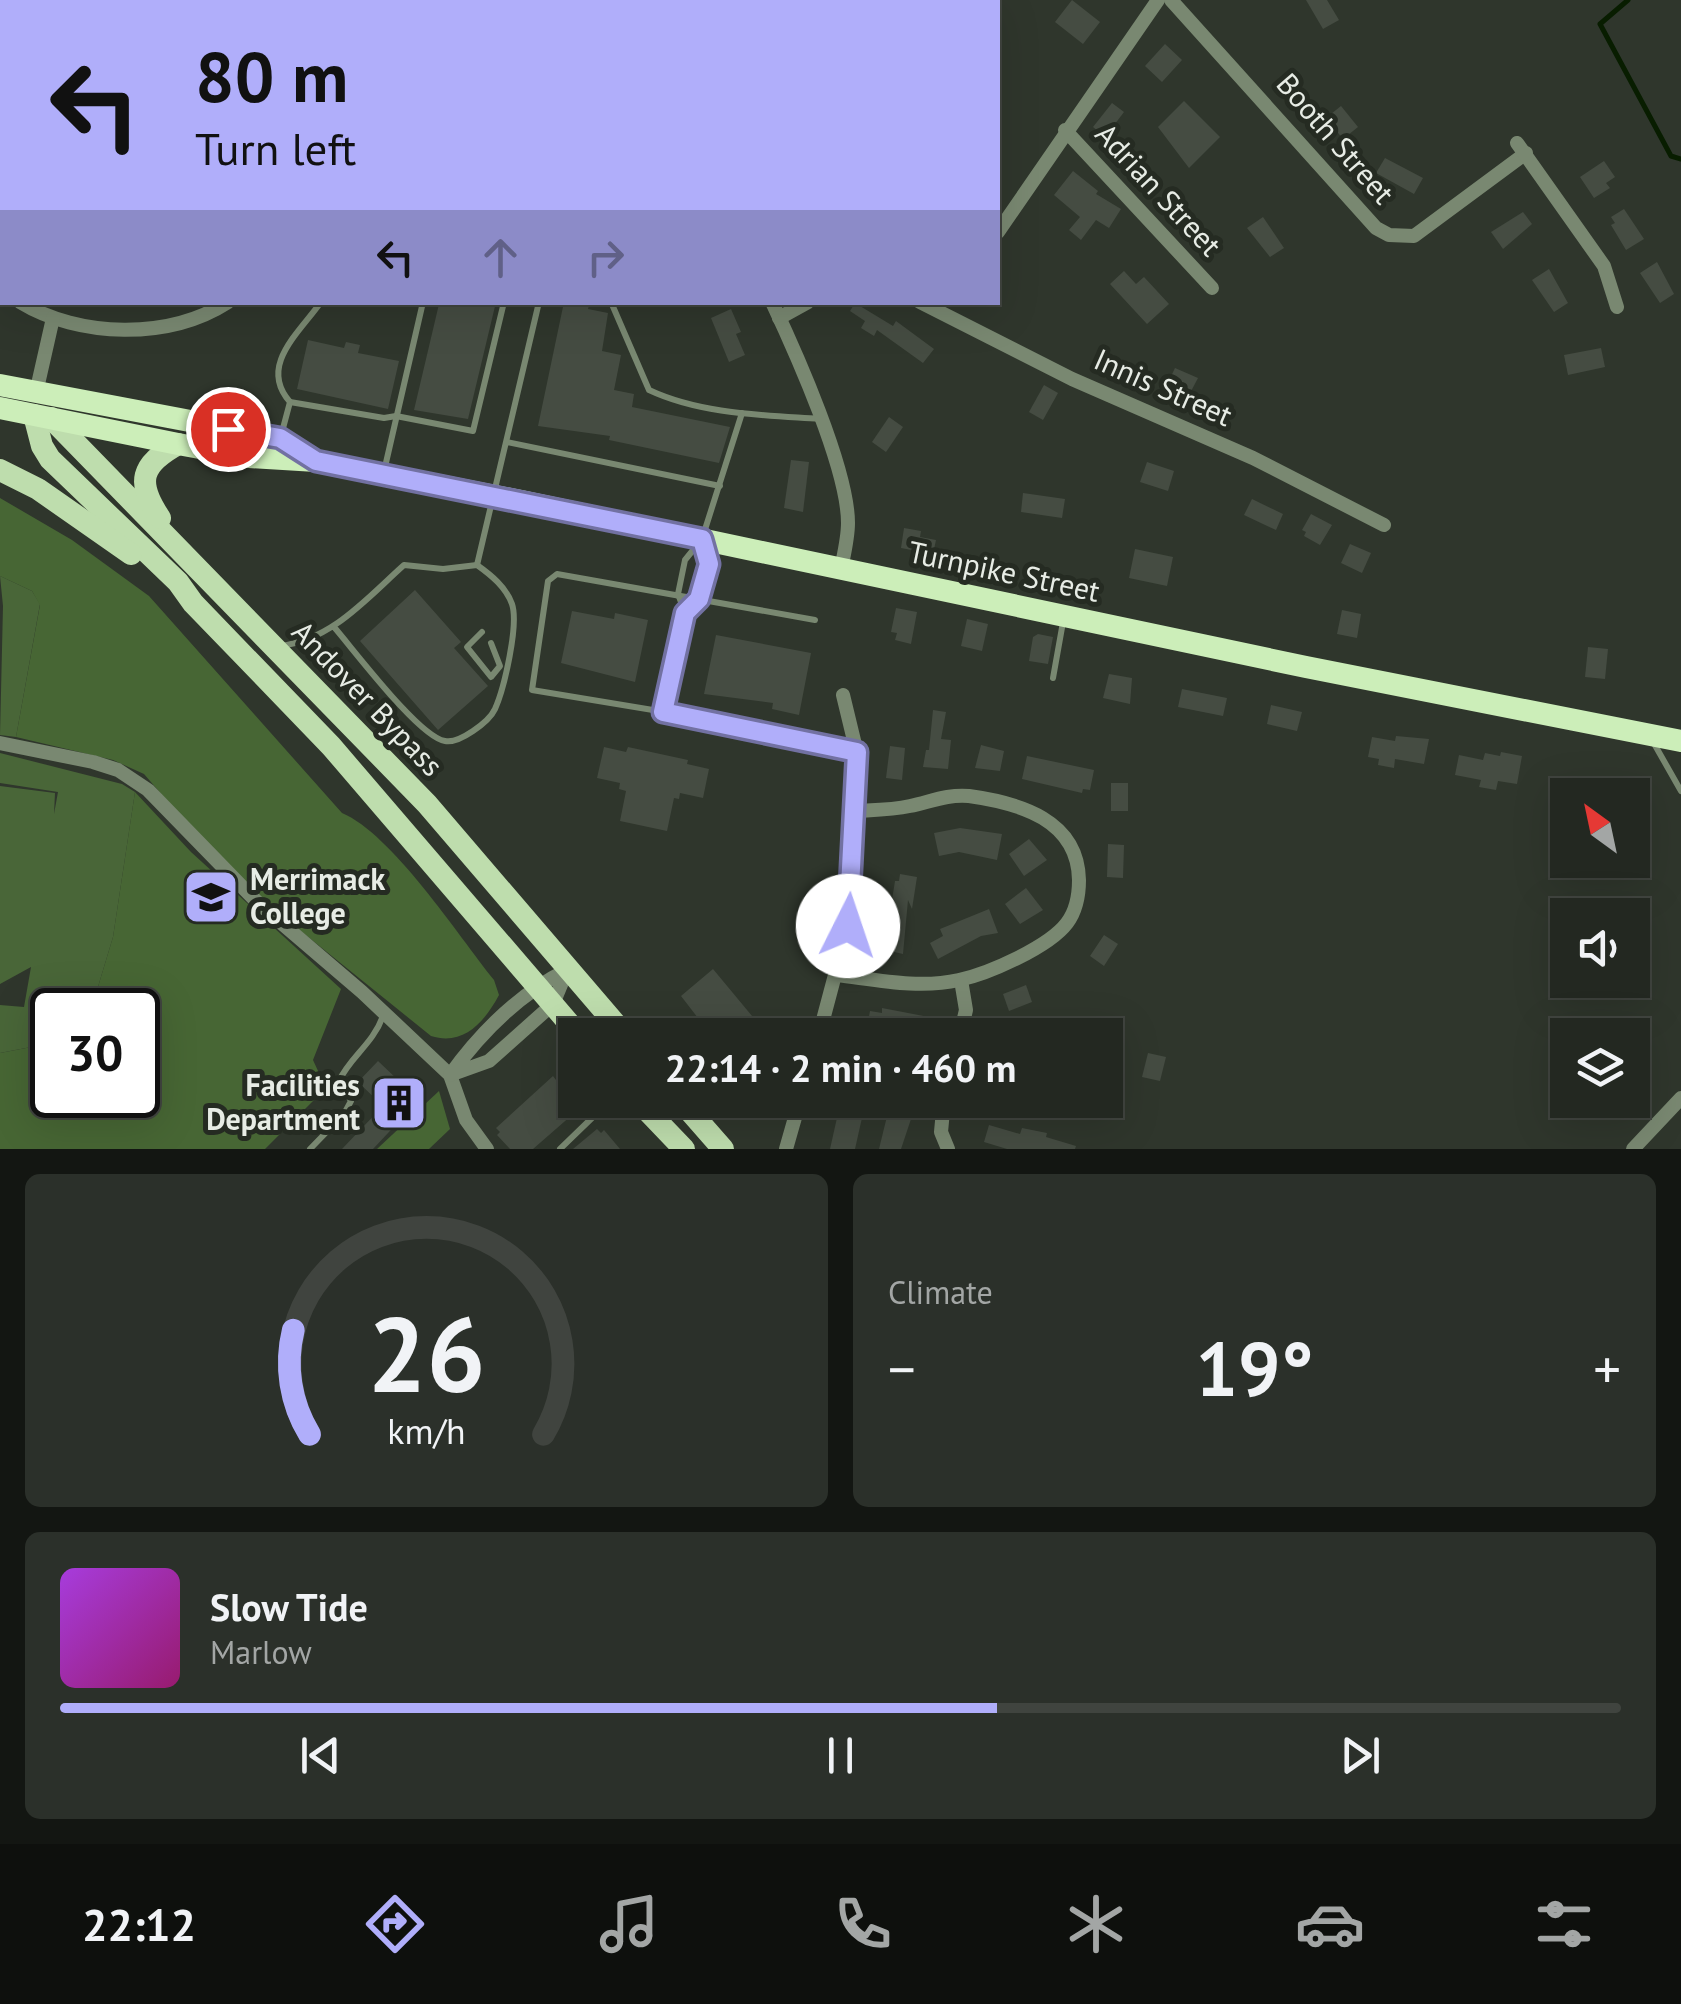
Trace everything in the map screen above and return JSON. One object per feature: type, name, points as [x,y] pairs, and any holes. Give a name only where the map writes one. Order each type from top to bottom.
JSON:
[{"type":"highway","name":"Turnpike Street","points":[[0,384],[40,409],[178,444],[248,457],[316,461],[1681,741]]},
{"type":"highway","name":"Turnpike Street","points":[[0,408],[40,409],[280,438],[316,461]]},
{"type":"main road","name":"Andover Bypass","points":[[40,409],[427,804],[610,1018]]},
{"type":"main road","name":"Andover Bypass","points":[[40,409],[42,446],[50,458],[178,582],[193,603],[292,702],[565,1018]]},
{"type":"main road","points":[[178,444],[153,460],[144,480],[149,502],[184,554]]},
{"type":"main road","points":[[0,470],[93,526],[193,603]]},
{"type":"main road","points":[[654,1118],[684,1149]]},
{"type":"main road","points":[[695,1118],[722,1149]]},
{"type":"street","points":[[1000,229],[1158,0]]},
{"type":"street","name":"Booth Street","points":[[1172,0],[1376,228],[1389,235],[1414,236],[1522,148],[1604,266],[1618,307]]},
{"type":"street","name":"Adrian Street","points":[[1065,130],[1212,288]]},
{"type":"street","points":[[26,305],[52,318],[80,324],[150,329],[185,322],[222,305]]},
{"type":"street","points":[[773,305],[820,419],[848,519],[842,569]]},
{"type":"street","points":[[779,318],[803,305]]},
{"type":"street","name":"Innis Street","points":[[946,308],[1072,379],[1253,458],[1384,525]]},
{"type":"street","points":[[40,409],[52,318]]},
{"type":"street","points":[[824,1018],[848,926],[856,811],[857,752],[843,696]]},
{"type":"street","points":[[0,743],[93,762],[133,779],[162,803],[258,903],[450,1075],[466,1120],[487,1149]]},
{"type":"street","points":[[838,974],[916,985],[961,980],[1032,950],[1067,923],[1077,904],[1079,883],[1073,847],[1048,819],[991,800],[937,798],[913,806],[856,811]]},
{"type":"street","points":[[450,1075],[472,1044],[536,985],[567,970]]},
{"type":"street","points":[[450,1075],[489,1061],[553,1004],[567,970]]},
{"type":"street","points":[[961,980],[964,1018]]},
{"type":"street","points":[[1632,1149],[1681,1098]]},
{"type":"street","points":[[786,1149],[795,1118]]},
{"type":"street","points":[[942,1118],[941,1132],[948,1149]]},
{"type":"lane","points":[[319,305],[278,362],[279,389],[290,402],[473,431],[503,305]]},
{"type":"lane","points":[[382,476],[422,305]]},
{"type":"lane","points":[[476,565],[538,305]]},
{"type":"lane","points":[[612,305],[648,390],[666,398],[742,413],[820,419]]},
{"type":"lane","points":[[280,438],[290,402]]},
{"type":"lane","points":[[685,613],[678,594],[685,560],[702,539],[742,413]]},
{"type":"lane","points":[[508,442],[720,486]]},
{"type":"lane","points":[[663,712],[685,613],[699,599],[709,564],[702,539]]},
{"type":"lane","points":[[274,647],[300,643],[334,627],[404,565],[443,569],[476,565]]},
{"type":"lane","points":[[334,627],[388,692],[430,734],[443,742],[456,741],[494,713],[514,626],[513,607],[506,594],[476,565]]},
{"type":"lane","points":[[816,620],[556,574],[548,581],[532,690],[857,752]]},
{"type":"lane","points":[[1054,678],[1064,616]]},
{"type":"lane","points":[[482,632],[467,648],[491,677],[500,666],[491,643]]},
{"type":"lane","points":[[1649,734],[1681,791]]},
{"type":"lane","points":[[310,1149],[344,1114],[351,1101],[339,1082],[366,1049],[384,1014]]},
{"type":"lane","points":[[560,1149],[592,1118]]},
{"type":"green space","points":[[0,498],[72,540],[149,596],[342,813],[361,824],[403,863],[494,980],[499,995],[479,1023],[453,1038],[431,1036],[271,907],[195,833],[144,774],[113,760],[16,737],[40,605],[32,591],[0,576]]},
{"type":"green space","points":[[0,576],[32,591],[40,604],[16,737],[0,735]]},
{"type":"green space","points":[[0,753],[122,784],[135,792],[113,937],[98,988],[30,988],[30,1047],[0,1053],[0,1005],[24,1007],[31,967],[0,984],[0,786],[55,793],[54,814],[58,792],[0,783]]},
{"type":"green space","points":[[135,792],[191,852],[341,989],[313,1060],[324,1084],[318,1096],[265,1149],[0,1149],[0,1053],[30,1047],[30,1118],[160,1118],[160,988],[98,988],[113,937]]},
{"type":"green space","points":[[439,1091],[450,1129],[429,1149],[377,1149]]},
{"type":"building","points":[[1072,0],[1100,22],[1083,44],[1055,22]]},
{"type":"building","points":[[1306,0],[1327,0],[1339,20],[1323,29]]},
{"type":"building","points":[[1165,44],[1182,60],[1162,82],[1145,66]]},
{"type":"building","points":[[1184,101],[1220,137],[1189,168],[1158,127]]},
{"type":"building","points":[[1112,103],[1124,112],[1105,137],[1093,127]]},
{"type":"building","points":[[1341,106],[1358,127],[1343,139],[1326,118]]},
{"type":"building","points":[[1385,158],[1423,178],[1414,194],[1376,173]]},
{"type":"building","points":[[1604,161],[1615,177],[1606,183],[1610,188],[1594,198],[1580,177]]},
{"type":"building","points":[[1073,171],[1098,191],[1096,194],[1121,209],[1109,228],[1096,220],[1081,240],[1069,230],[1080,217],[1054,195]]},
{"type":"building","points":[[1624,209],[1644,239],[1626,250],[1611,225],[1615,223],[1611,217]]},
{"type":"building","points":[[1523,212],[1532,224],[1503,249],[1491,232]]},
{"type":"building","points":[[1263,217],[1284,248],[1270,257],[1247,228]]},
{"type":"building","points":[[1657,262],[1674,294],[1660,303],[1640,273]]},
{"type":"building","points":[[1549,269],[1568,303],[1554,312],[1532,280]]},
{"type":"building","points":[[1124,271],[1136,284],[1144,277],[1169,304],[1147,324],[1110,284]]},
{"type":"building","points":[[439,305],[495,305],[468,419],[414,410]]},
{"type":"building","points":[[563,305],[589,305],[588,309],[608,313],[602,351],[621,355],[614,390],[634,394],[632,407],[730,427],[719,463],[609,440],[610,436],[538,426]]},
{"type":"building","points":[[858,305],[893,326],[896,321],[934,349],[923,363],[877,330],[874,336],[861,328],[865,321],[850,311]]},
{"type":"building","points":[[731,309],[745,355],[729,362],[711,318]]},
{"type":"building","points":[[308,340],[344,348],[346,342],[360,345],[358,353],[399,361],[388,409],[297,389]]},
{"type":"building","points":[[1601,348],[1605,367],[1568,375],[1564,355]]},
{"type":"building","points":[[1175,368],[1198,378],[1188,397],[1166,387]]},
{"type":"building","points":[[1044,385],[1058,393],[1043,420],[1029,412]]},
{"type":"building","points":[[889,417],[903,427],[886,452],[872,442]]},
{"type":"building","points":[[791,460],[809,462],[803,512],[784,508]]},
{"type":"building","points":[[1147,462],[1174,471],[1168,491],[1140,482]]},
{"type":"building","points":[[1023,493],[1065,499],[1062,518],[1021,512]]},
{"type":"building","points":[[1252,499],[1283,514],[1276,530],[1244,515]]},
{"type":"building","points":[[1311,514],[1332,525],[1320,545],[1304,536],[1306,532],[1302,530]]},
{"type":"building","points":[[904,528],[921,531],[920,537],[936,540],[933,554],[901,548]]},
{"type":"building","points":[[1350,544],[1371,553],[1362,573],[1341,563]]},
{"type":"building","points":[[1135,549],[1173,557],[1167,586],[1129,578]]},
{"type":"building","points":[[415,590],[461,642],[454,648],[488,686],[438,730],[360,641]]},
{"type":"building","points":[[896,608],[917,612],[911,644],[895,640],[897,633],[891,632]]},
{"type":"building","points":[[1342,610],[1361,614],[1357,638],[1337,634]]},
{"type":"building","points":[[572,611],[614,619],[615,613],[648,620],[635,682],[561,663]]},
{"type":"building","points":[[967,619],[988,624],[982,651],[961,646]]},
{"type":"building","points":[[716,635],[811,653],[799,715],[772,709],[773,703],[704,694]]},
{"type":"building","points":[[1033,637],[1053,637],[1048,664],[1029,661]]},
{"type":"building","points":[[1588,647],[1608,649],[1605,679],[1585,677]]},
{"type":"building","points":[[1109,674],[1132,678],[1130,704],[1103,698]]},
{"type":"building","points":[[1182,689],[1227,698],[1223,716],[1178,707]]},
{"type":"building","points":[[1271,705],[1302,712],[1297,731],[1267,724]]},
{"type":"building","points":[[933,710],[946,712],[941,739],[951,740],[948,769],[923,767]]},
{"type":"building","points":[[1396,736],[1429,739],[1424,764],[1395,759],[1394,768],[1378,765],[1379,759],[1368,757],[1372,737],[1395,741]]},
{"type":"building","points":[[981,745],[1004,751],[1000,771],[975,768]]},
{"type":"building","points":[[890,746],[905,748],[902,780],[886,778]]},
{"type":"building","points":[[604,747],[626,752],[628,747],[688,760],[687,764],[709,769],[703,798],[680,793],[679,799],[674,798],[667,831],[620,821],[626,791],[619,789],[620,783],[597,778]]},
{"type":"building","points":[[1501,752],[1522,756],[1517,784],[1498,781],[1496,790],[1479,787],[1481,780],[1455,775],[1459,755],[1483,760],[1485,753],[1500,756]]},
{"type":"building","points":[[1027,756],[1094,770],[1090,790],[1083,789],[1082,793],[1022,779]]},
{"type":"building","points":[[1111,783],[1128,783],[1128,811],[1111,811]]},
{"type":"building","points":[[960,828],[1002,834],[997,860],[959,852],[939,856],[934,833]]},
{"type":"building","points":[[1029,839],[1047,860],[1024,876],[1009,854]]},
{"type":"building","points":[[1108,844],[1124,845],[1123,878],[1107,877]]},
{"type":"building","points":[[900,874],[917,877],[912,909],[908,900],[903,954],[877,948],[879,924],[888,925],[895,881],[899,881]]},
{"type":"building","points":[[1026,888],[1043,910],[1020,924],[1005,904]]},
{"type":"building","points":[[989,909],[998,933],[981,936],[938,959],[930,943],[943,936],[940,929]]},
{"type":"building","points":[[1104,935],[1118,944],[1104,966],[1090,956]]},
{"type":"building","points":[[713,969],[754,1018],[698,1018],[681,996]]},
{"type":"building","points":[[1026,985],[1032,1002],[1009,1011],[1003,994]]},
{"type":"building","points":[[882,1008],[934,1018],[869,1018],[870,1011],[882,1013]]},
{"type":"building","points":[[1148,1053],[1166,1057],[1160,1081],[1142,1077]]},
{"type":"building","name":"Facilities Department","points":[[378,1061],[419,1100],[373,1149],[342,1149],[383,1106],[358,1082]]},
{"type":"building","points":[[553,1076],[558,1118],[569,1118],[533,1149],[510,1149],[497,1135],[500,1132],[496,1128]]},
{"type":"building","points":[[837,1118],[862,1118],[855,1149],[830,1149]]},
{"type":"building","points":[[887,1118],[911,1118],[901,1149],[879,1149]]},
{"type":"building","points":[[989,1125],[1020,1134],[1022,1128],[1047,1133],[1046,1137],[1076,1146],[1007,1149],[984,1142]]},
{"type":"building","points":[[597,1129],[601,1133],[604,1130],[620,1149],[573,1149]]},
{"type":"waterway","points":[[1628,0],[1600,24],[1671,156],[1681,159]]},
{"type":"place","name":"Merrimack College","points":[[211,897]]},
{"type":"place","name":"Facilities Department","points":[[399,1103]]},
{"type":"route","points":[[228,429],[280,438],[316,461],[702,539],[709,564],[699,599],[685,613],[663,712],[857,752],[848,926]]}]
